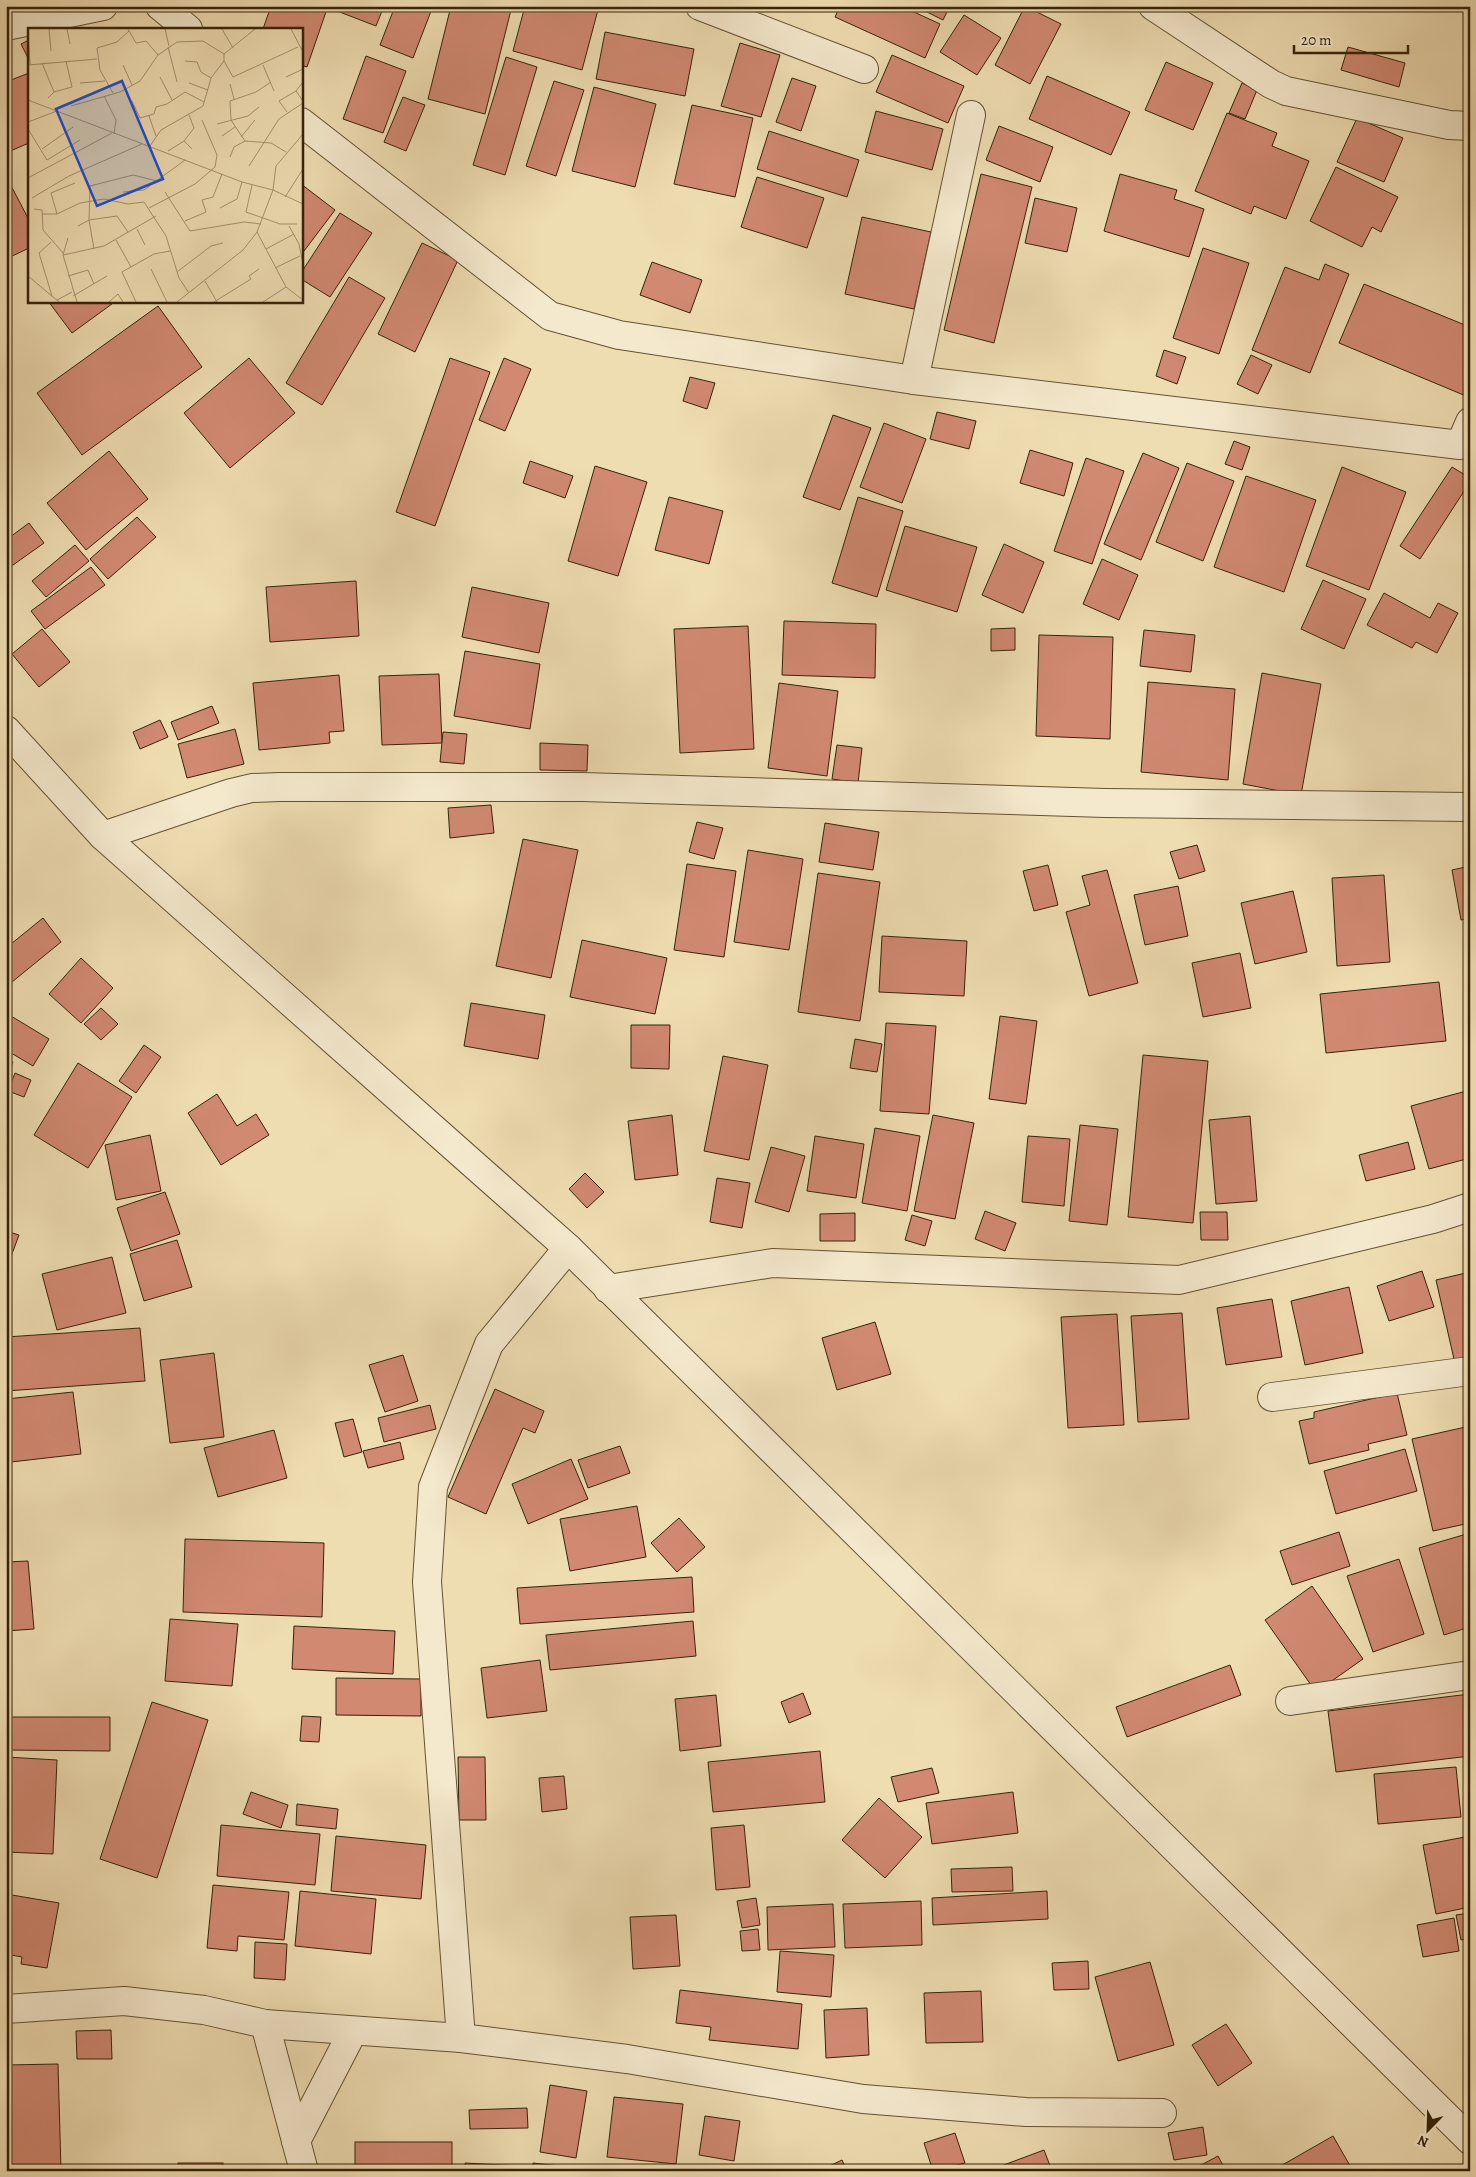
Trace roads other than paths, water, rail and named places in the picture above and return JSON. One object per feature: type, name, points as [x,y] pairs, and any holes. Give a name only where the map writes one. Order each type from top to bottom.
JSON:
[{"type":"street","points":[[6,26],[103,6]]},
{"type":"street","points":[[160,6],[187,28]]},
{"type":"street","points":[[700,6],[864,69]]},
{"type":"street","points":[[1153,6],[1272,84],[1286,91],[1449,125],[1470,126]]},
{"type":"street","points":[[914,380],[971,115]]},
{"type":"street","points":[[302,123],[550,316],[619,335],[914,380],[1460,445],[1470,422]]},
{"type":"street","points":[[6,730],[103,836],[568,1248],[1470,2140]]},
{"type":"street","points":[[103,836],[231,793],[252,788],[280,787],[583,787],[1104,803],[1470,807]]},
{"type":"street","points":[[608,1289],[773,1263],[1179,1280],[1433,1219],[1470,1207]]},
{"type":"street","points":[[461,2038],[427,1582],[433,1487],[488,1344],[568,1248]]},
{"type":"street","points":[[1272,1397],[1470,1371]]},
{"type":"street","points":[[1290,1701],[1470,1675]]},
{"type":"street","points":[[6,2009],[124,2001],[204,2010],[265,2024],[461,2038],[627,2059],[863,2099],[1026,2112],[1162,2113]]},
{"type":"street","points":[[265,2024],[304,2171]]},
{"type":"street","points":[[296,2141],[353,2031]]}]
